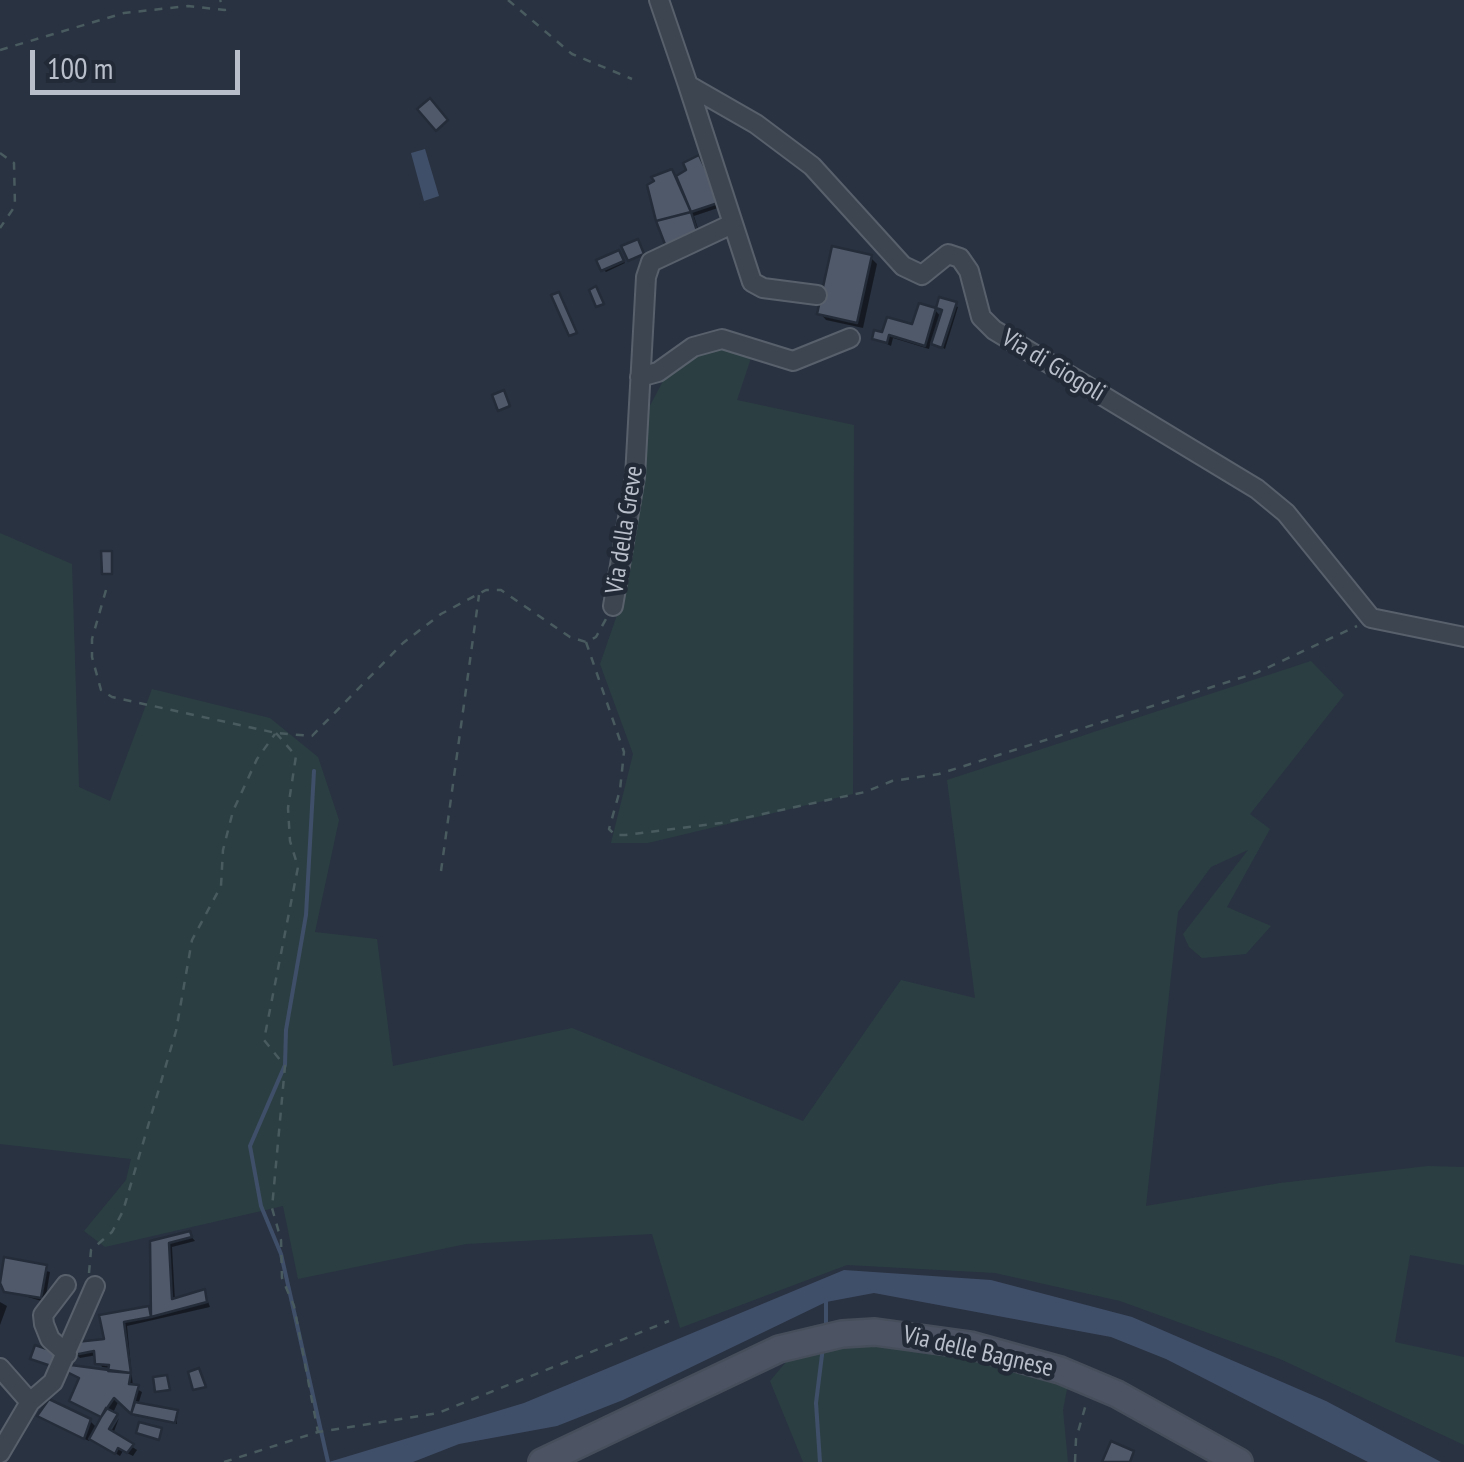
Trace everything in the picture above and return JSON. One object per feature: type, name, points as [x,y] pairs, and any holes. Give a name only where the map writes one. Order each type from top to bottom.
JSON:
[{"type":"main road","name":"Via delle Bagnese","points":[[542,1462],[779,1350],[842,1334],[907,1334],[1031,1360],[1092,1384],[1240,1462]]},
{"type":"street","points":[[659,0],[752,282],[762,288],[818,294]]},
{"type":"street","name":"Via di Giogoli","points":[[688,85],[756,124],[812,166],[914,274],[922,275],[948,254],[960,258],[970,271],[981,317],[994,330],[1258,489],[1286,513],[1372,618]]},
{"type":"street","name":"Via della Greve","points":[[614,606],[636,477],[646,277],[651,262],[732,224]]},
{"type":"street","points":[[640,377],[658,372],[694,348],[722,339],[793,361],[850,338]]},
{"type":"street","points":[[1372,618],[1464,638]]},
{"type":"street","points":[[66,1285],[44,1315],[44,1324],[50,1339],[67,1354]]},
{"type":"street","points":[[0,1453],[30,1402],[53,1382],[94,1286]]},
{"type":"street","points":[[0,1368],[30,1402]]},
{"type":"path","points":[[0,50],[124,12],[188,6],[224,10],[220,0]]},
{"type":"path","points":[[508,0],[572,54],[632,79]]},
{"type":"path","points":[[0,153],[14,163],[14,206],[0,228]]},
{"type":"path","points":[[106,590],[92,639],[94,674],[101,690],[112,698],[276,733],[312,736],[324,728],[355,688],[441,614],[479,594],[501,590],[570,637],[586,642],[624,752],[620,790],[608,821],[615,836],[721,823],[865,792],[892,780],[939,774],[1256,673],[1372,618]]},
{"type":"path","points":[[441,871],[479,594]]},
{"type":"path","name":"Via della Greve","points":[[586,642],[596,637],[614,606]]},
{"type":"path","points":[[94,1286],[87,1268],[91,1250],[112,1232],[123,1211],[176,1032],[192,940],[221,886],[223,850],[233,811],[257,759],[276,733]]},
{"type":"path","points":[[276,733],[296,756],[288,808],[290,841],[298,867],[264,1040],[284,1066],[272,1208],[281,1240],[282,1278],[294,1306],[318,1432]]},
{"type":"path","points":[[224,1462],[318,1432],[438,1413],[668,1321]]},
{"type":"path","points":[[1076,1462],[1076,1439],[1092,1384]]},
{"type":"green space","points":[[716,347],[752,355],[737,400],[854,425],[853,794],[648,843],[611,843],[633,754],[600,664],[617,615],[645,415],[670,368]]},
{"type":"green space","points":[[0,533],[72,564],[79,787],[110,801],[152,689],[270,718],[318,757],[339,820],[315,932],[377,939],[393,1066],[572,1028],[803,1121],[901,980],[975,998],[947,780],[1311,661],[1344,695],[1250,814],[1270,829],[1227,907],[1271,926],[1246,954],[1202,958],[1189,947],[1183,934],[1248,850],[1211,867],[1178,912],[1146,1206],[1280,1183],[1428,1166],[1464,1167],[1464,1265],[1410,1255],[1395,1342],[1464,1357],[1464,1445],[1280,1359],[1120,1301],[995,1273],[847,1265],[680,1328],[652,1234],[466,1244],[298,1279],[283,1206],[105,1247],[84,1231],[126,1180],[131,1159],[0,1144]]},
{"type":"green space","points":[[873,1339],[926,1343],[1068,1384],[1063,1410],[1068,1462],[803,1462],[770,1381],[791,1356]]},
{"type":"water","points":[[425,149],[439,196],[424,201],[411,153]]},
{"type":"water","points":[[844,1270],[991,1280],[1132,1317],[1326,1401],[1441,1462],[1368,1462],[1166,1359],[1111,1337],[874,1293],[826,1302],[623,1400],[557,1426],[459,1444],[413,1462],[329,1462],[524,1403]]},
{"type":"building","points":[[430,98],[448,120],[436,131],[417,109]]},
{"type":"building","points":[[699,155],[721,202],[691,212],[676,176],[686,170],[683,163]]},
{"type":"building","points":[[672,169],[691,212],[656,221],[647,185],[654,181],[651,177]]},
{"type":"building","points":[[691,212],[699,237],[666,247],[656,221]]},
{"type":"building","points":[[638,239],[644,254],[628,261],[621,246]]},
{"type":"building","points":[[832,246],[872,255],[857,323],[817,314]]},
{"type":"building","points":[[619,250],[624,261],[601,271],[596,260]]},
{"type":"building","points":[[596,286],[604,304],[596,307],[589,290]]},
{"type":"building","points":[[559,292],[577,333],[569,336],[551,295]]},
{"type":"building","points":[[939,297],[957,302],[942,348],[931,344],[942,310],[936,308]]},
{"type":"building","points":[[919,303],[936,308],[925,346],[889,335],[887,343],[872,339],[874,330],[882,332],[887,317],[912,324]]},
{"type":"building","points":[[504,390],[510,406],[498,411],[492,395]]},
{"type":"building","points":[[101,551],[112,551],[112,574],[102,574]]},
{"type":"building","points":[[190,1231],[192,1237],[169,1243],[172,1299],[205,1289],[207,1302],[151,1317],[150,1241]]},
{"type":"building","points":[[4,1257],[47,1265],[41,1298],[4,1292],[0,1283]]},
{"type":"building","points":[[149,1306],[151,1317],[124,1322],[131,1373],[108,1371],[109,1365],[95,1364],[94,1351],[74,1355],[76,1342],[104,1339],[99,1315]]},
{"type":"building","points":[[35,1345],[59,1353],[54,1367],[30,1359]]},
{"type":"building","points":[[71,1365],[131,1373],[129,1384],[139,1385],[131,1414],[114,1398],[101,1417],[69,1401],[79,1378],[67,1372]]},
{"type":"building","points":[[199,1368],[206,1387],[193,1390],[188,1372]]},
{"type":"building","points":[[167,1375],[170,1390],[155,1392],[153,1377]]},
{"type":"building","points":[[49,1399],[91,1419],[84,1439],[37,1416]]},
{"type":"building","points":[[135,1402],[178,1410],[175,1423],[131,1414]]},
{"type":"building","points":[[106,1408],[118,1414],[109,1429],[134,1444],[127,1453],[118,1448],[115,1454],[89,1439]]},
{"type":"building","points":[[139,1422],[162,1428],[159,1440],[136,1433]]},
{"type":"building","points":[[1111,1441],[1134,1451],[1130,1462],[1102,1462]]},
{"type":"waterway","points":[[314,771],[306,915],[286,1030],[285,1065],[250,1146],[261,1206],[281,1254],[328,1462]]},
{"type":"waterway","points":[[826,1298],[826,1328]]},
{"type":"waterway","points":[[820,1462],[816,1403],[823,1347]]}]
